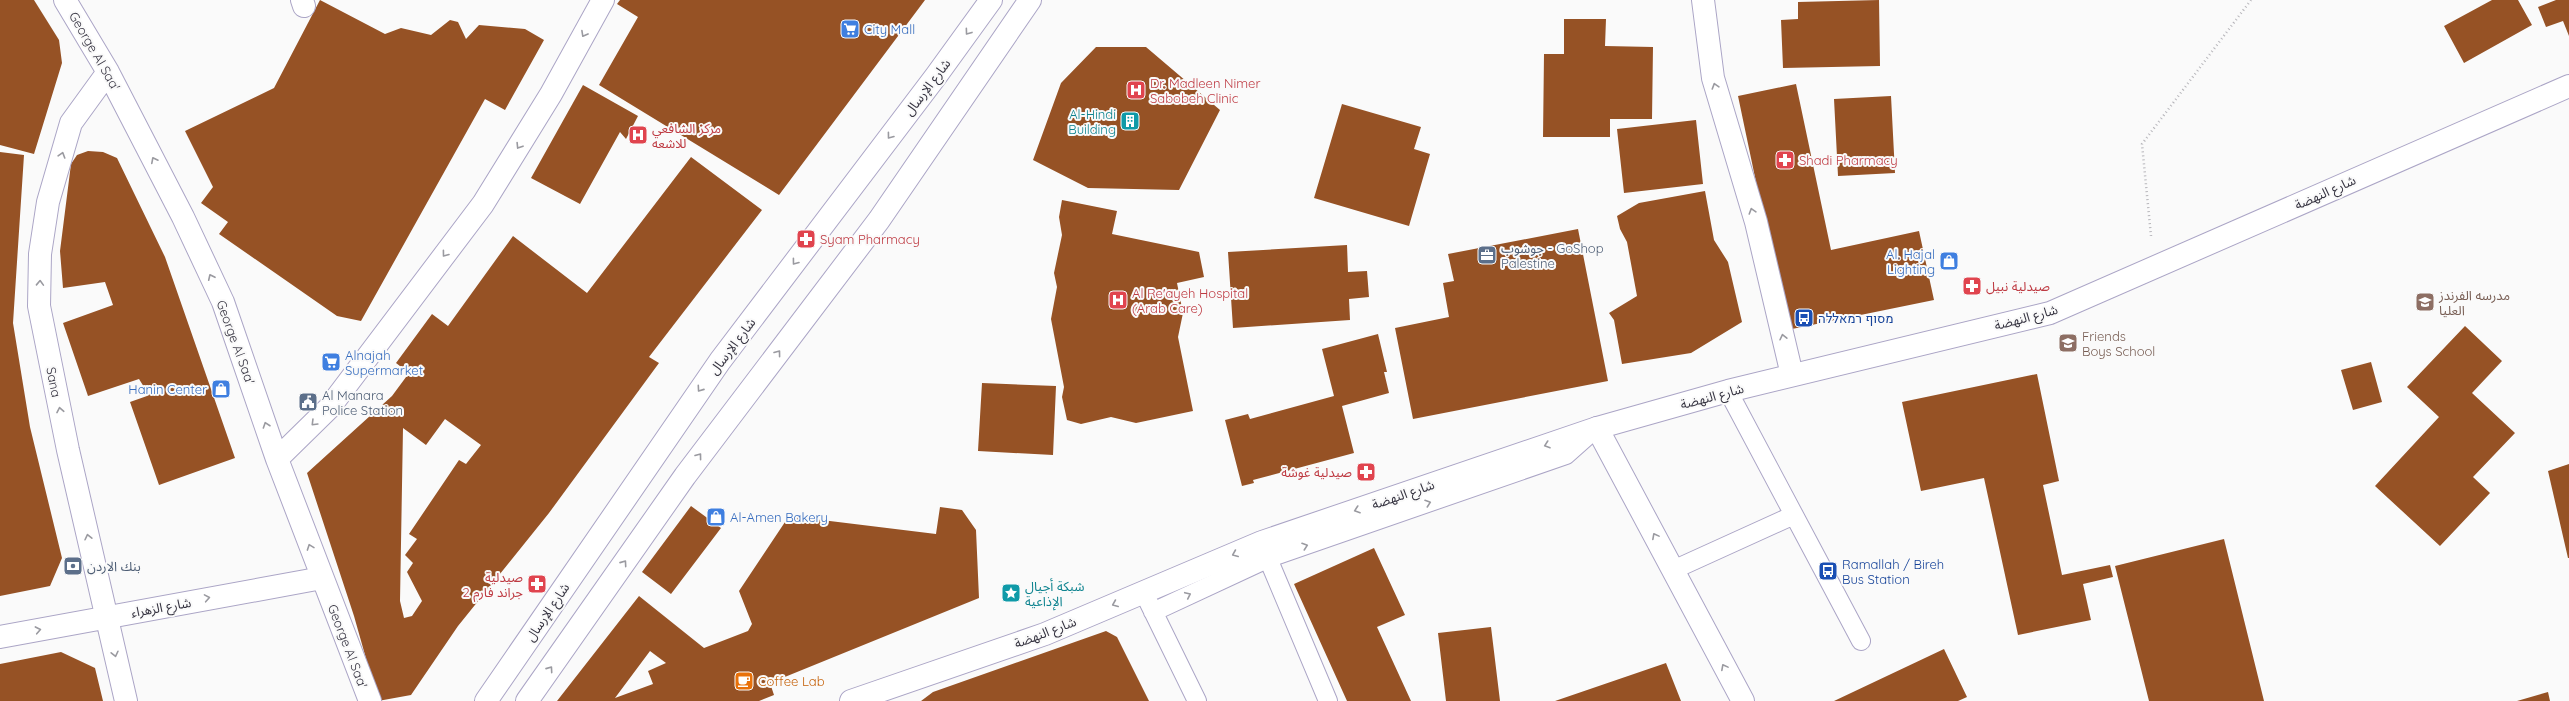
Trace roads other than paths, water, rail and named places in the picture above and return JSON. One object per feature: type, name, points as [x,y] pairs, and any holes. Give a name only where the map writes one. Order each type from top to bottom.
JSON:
[{"type":"main road","name":"George Al Saa'","points":[[65,0],[108,72],[183,217],[223,302],[278,459],[370,701]]},
{"type":"main road","points":[[278,459],[329,408],[483,204],[551,94],[603,0]]},
{"type":"main road","name":"شارع الإرسال","points":[[486,701],[720,361],[936,76],[991,0]]},
{"type":"main road","points":[[528,701],[685,476],[879,220],[1030,0]]},
{"type":"main road","points":[[1703,0],[1713,78],[1756,222],[1792,375]]},
{"type":"main road","name":"Sana","points":[[108,72],[71,123],[50,195],[40,254],[39,306],[68,450],[126,701]]},
{"type":"main road","name":"شارع النهضة","points":[[862,699],[1045,634],[1144,592],[1265,550],[1597,428],[1728,391],[2050,313],[2569,86]]},
{"type":"main road","points":[[1597,428],[1743,701]]},
{"type":"main road","name":"شارع الزهراء","points":[[0,637],[106,616],[322,578]]},
{"type":"lane","points":[[1728,391],[1861,641]]},
{"type":"lane","points":[[1673,570],[1794,515]]},
{"type":"lane","points":[[1153,612],[1265,550],[1328,701]]},
{"type":"lane","points":[[1144,592],[1197,701]]},
{"type":"place","name":"City Mall","points":[[850,29]]},
{"type":"place","name":"Dr. Madleen Nimer Sabobeh Clinic","points":[[1136,90]]},
{"type":"place","name":"Al-Hindi Building","points":[[1130,121]]},
{"type":"place","name":"مركز الشافعي للاشعه","points":[[638,135]]},
{"type":"place","name":"Shadi Pharmacy","points":[[1785,160]]},
{"type":"place","name":"Syam Pharmacy","points":[[806,239]]},
{"type":"place","name":"جوشوب - GoShop Palestine","points":[[1487,255]]},
{"type":"place","name":"Al. Hajal Lighting","points":[[1949,261]]},
{"type":"place","name":"صيدلية نبيل","points":[[1972,286]]},
{"type":"place","name":"Al Re'ayeh Hospital (Arab Care)","points":[[1118,300]]},
{"type":"place","name":"مدرسه الفرندز العليا","points":[[2425,302]]},
{"type":"place","name":"מסוף רמאללה","points":[[1804,318]]},
{"type":"place","name":"Friends Boys School","points":[[2068,343]]},
{"type":"place","name":"Alnajah Supermarket","points":[[331,362]]},
{"type":"place","name":"Hanin Center","points":[[221,389]]},
{"type":"place","name":"Al Manara Police Station","points":[[308,402]]},
{"type":"place","name":"صيدلية غوشة","points":[[1366,472]]},
{"type":"place","name":"Al-Amen Bakery","points":[[716,517]]},
{"type":"place","name":"بنك الاردن","points":[[73,566]]},
{"type":"place","name":"Ramallah / Bireh Bus Station","points":[[1828,571]]},
{"type":"place","name":"صيدلية جراند فارم 2","points":[[537,584]]},
{"type":"place","name":"شبكة أجيال الإذاعية","points":[[1011,593]]},
{"type":"place","name":"Coffee Lab","points":[[744,681]]}]
